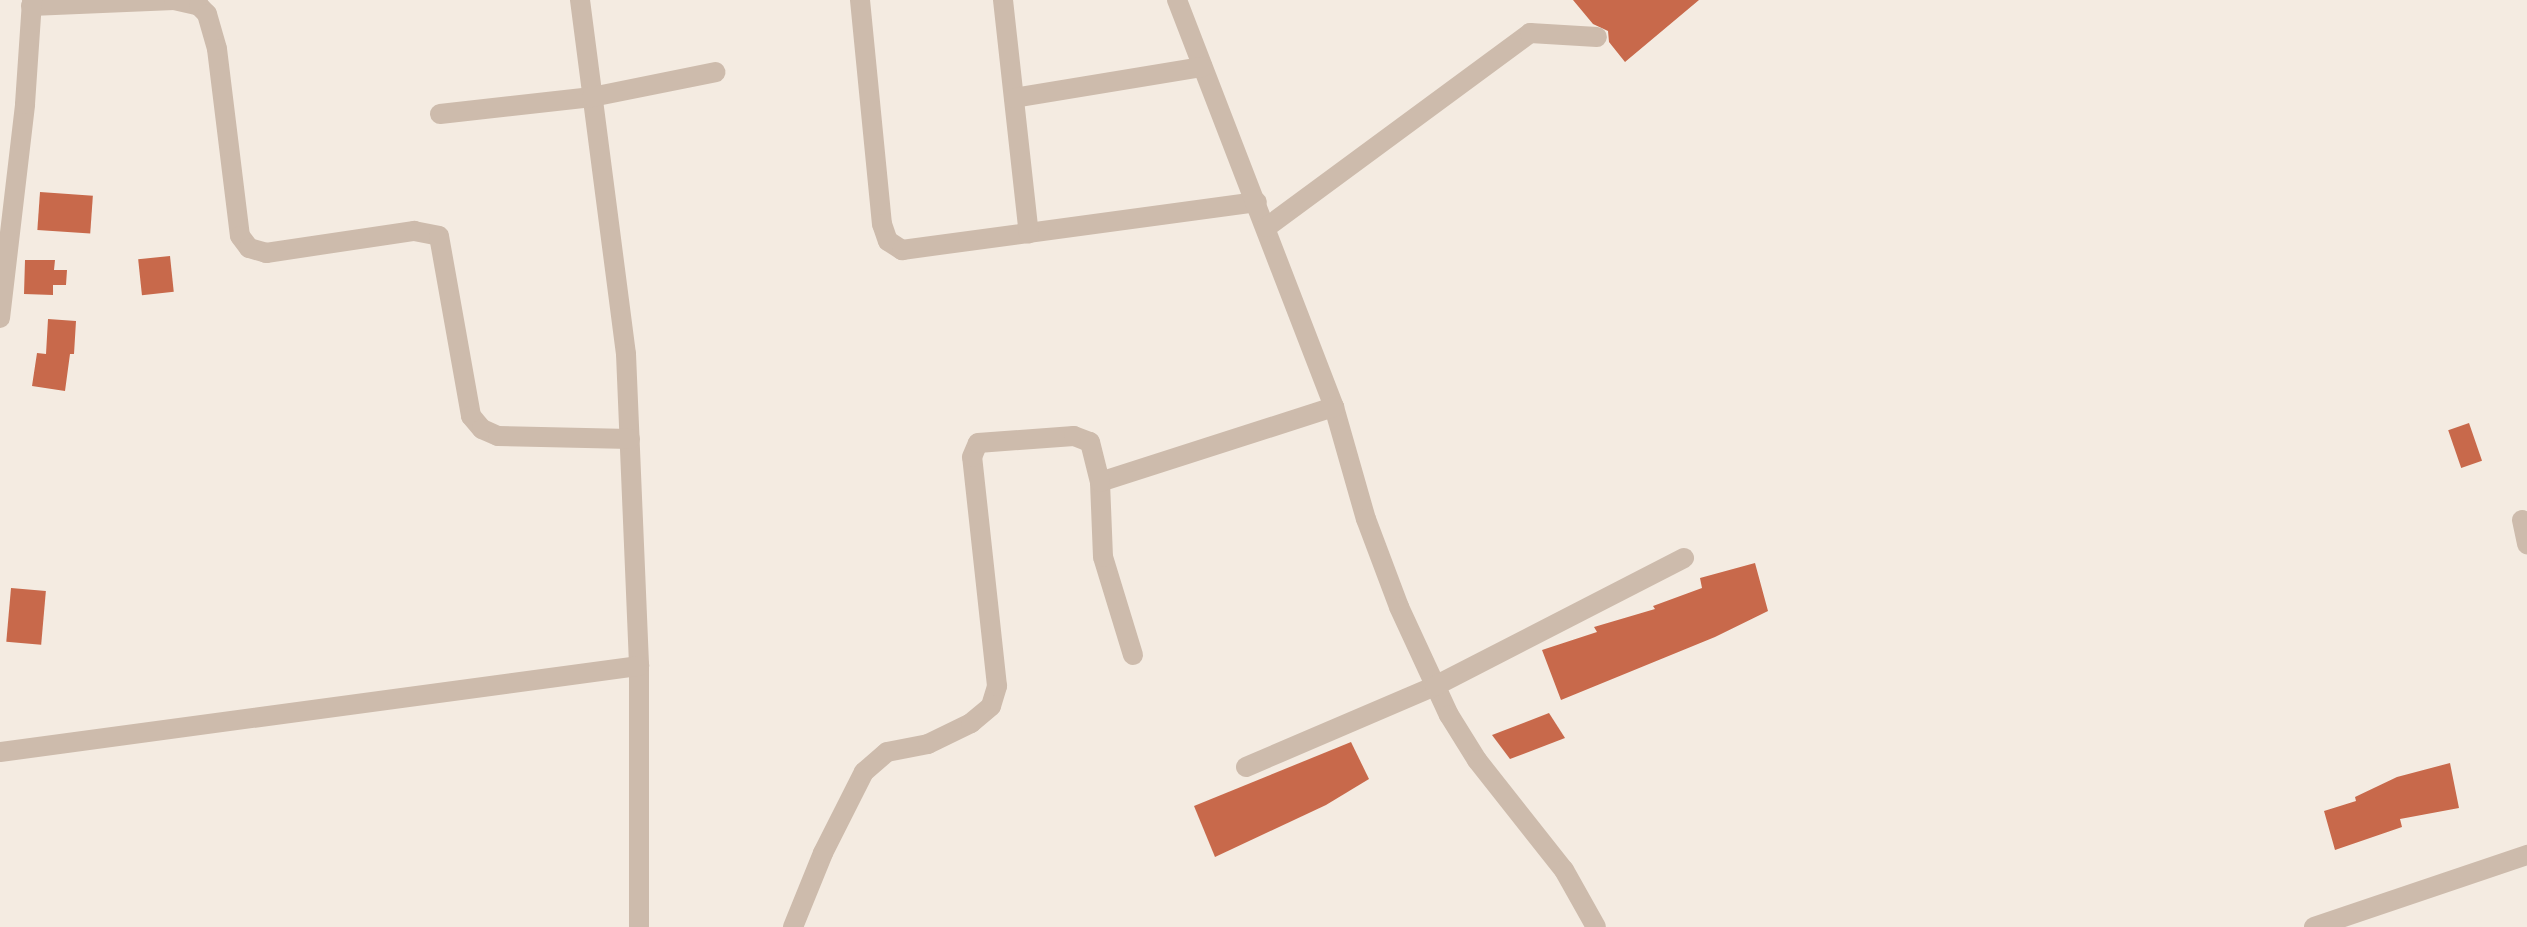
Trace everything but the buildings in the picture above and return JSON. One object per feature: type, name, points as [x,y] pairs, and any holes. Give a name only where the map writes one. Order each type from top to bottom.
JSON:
[{"type":"street","points":[[0,318],[25,104],[31,3],[174,0],[199,6],[207,14],[217,49],[240,236],[249,248],[266,253],[414,231],[439,236],[471,416],[482,429],[498,436],[630,439]]},
{"type":"street","points":[[580,0],[626,354],[639,666],[639,927]]},
{"type":"street","points":[[860,0],[882,224],[888,241],[902,250],[1257,202]]},
{"type":"street","points":[[1003,0],[1029,234]]},
{"type":"street","points":[[1177,0],[1334,407],[1366,519],[1399,607],[1435,686],[1477,760],[1564,870],[1596,927]]},
{"type":"street","points":[[1267,227],[1530,33],[1597,37]]},
{"type":"street","points":[[1014,98],[1202,67]]},
{"type":"street","points":[[440,114],[592,97],[716,72]]},
{"type":"street","points":[[1100,482],[1334,407]]},
{"type":"street","points":[[793,927],[823,853],[864,772],[887,752],[928,744],[971,723],[991,706],[997,686],[972,457],[978,443],[1074,436],[1090,442],[1100,482],[1103,557],[1133,655]]},
{"type":"street","points":[[2522,520],[2527,544]]},
{"type":"street","points":[[1246,767],[1435,686],[1684,558]]},
{"type":"street","points":[[0,752],[639,666]]},
{"type":"street","points":[[2314,927],[2527,855]]}]
